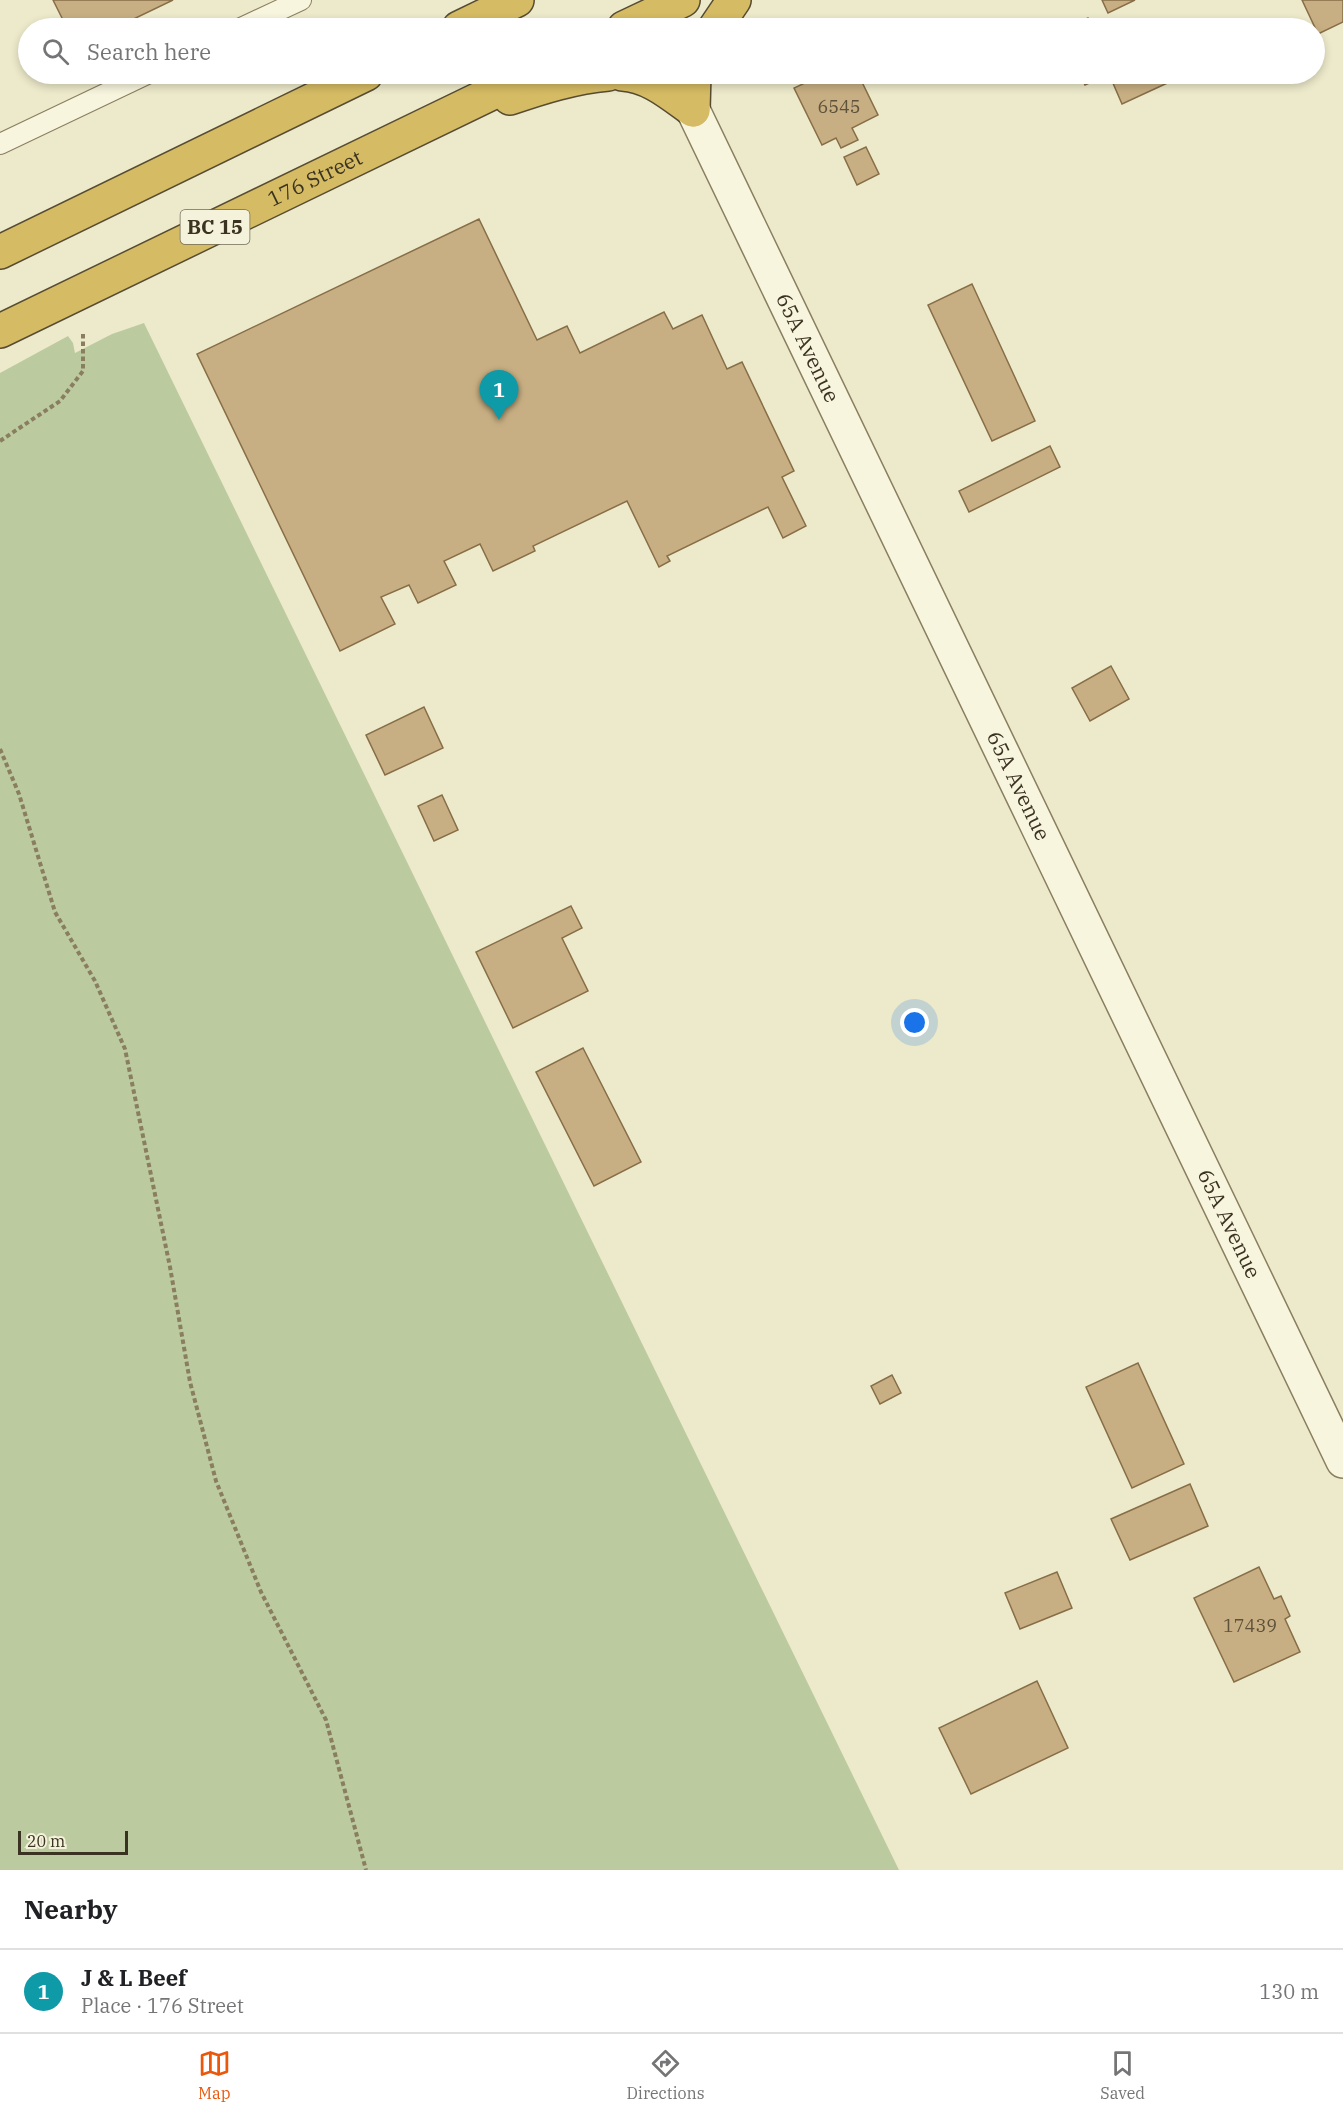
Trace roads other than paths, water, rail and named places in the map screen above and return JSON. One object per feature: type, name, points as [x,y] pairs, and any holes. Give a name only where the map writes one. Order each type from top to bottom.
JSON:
[{"type":"highway","points":[[480,18],[517,0]]},
{"type":"highway","points":[[645,18],[683,0]]},
{"type":"highway","points":[[722,18],[734,0]]},
{"type":"highway","points":[[0,252],[345,84]]},
{"type":"highway","name":"176 Street","points":[[0,331],[510,84]]},
{"type":"highway","points":[[431,122],[552,84]]},
{"type":"highway","points":[[654,84],[693,110]]},
{"type":"highway","points":[[693,110],[694,84]]},
{"type":"street","name":"65A Avenue","points":[[693,110],[1343,1461]]},
{"type":"lane","points":[[262,18],[301,0]]},
{"type":"lane","points":[[0,144],[126,84]]},
{"type":"place","name":"J & L Beef","points":[[499,420]]}]
